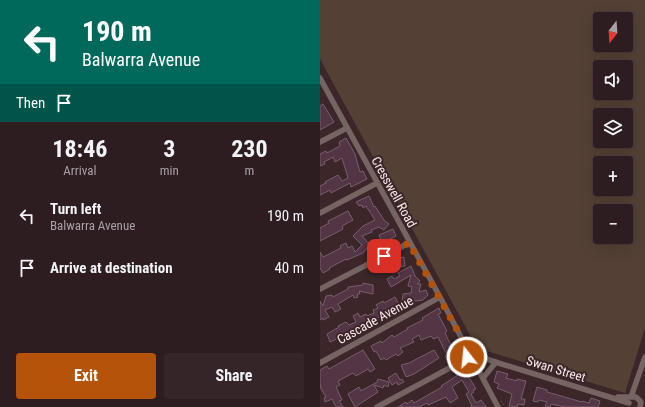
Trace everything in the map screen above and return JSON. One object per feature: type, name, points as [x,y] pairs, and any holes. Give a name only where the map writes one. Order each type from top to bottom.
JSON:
[{"type":"street","name":"Cresswell Road","points":[[320,78],[409,243],[440,297],[498,407]]},
{"type":"street","points":[[320,142],[347,128]]},
{"type":"street","points":[[320,213],[377,183]]},
{"type":"street","points":[[320,289],[409,243]]},
{"type":"street","name":"Cascade Avenue","points":[[320,362],[440,297]]},
{"type":"street","points":[[377,407],[472,357]]},
{"type":"street","name":"Swan Street","points":[[472,357],[494,361],[613,397],[631,400]]},
{"type":"street","points":[[642,404],[631,400],[645,357]]},
{"type":"street","points":[[483,378],[494,361]]},
{"type":"shaded area","points":[[320,0],[645,0],[645,328],[625,393],[477,348],[320,59]]},
{"type":"building","points":[[323,104],[334,122],[320,130],[320,106]]},
{"type":"building","points":[[346,138],[355,154],[360,172],[363,171],[367,179],[351,187],[350,183],[331,193],[330,190],[320,195],[320,186],[326,183],[325,182],[338,175],[342,181],[348,178],[342,158],[335,162],[333,157],[324,162],[325,164],[320,166],[320,154],[326,151],[327,153],[340,146],[339,142]]},
{"type":"building","points":[[369,196],[374,207],[375,206],[384,220],[389,224],[384,230],[379,227],[362,236],[370,245],[363,253],[347,260],[346,259],[323,273],[320,268],[320,252],[323,257],[341,248],[340,246],[346,243],[348,248],[352,246],[355,252],[362,245],[353,236],[363,226],[375,220],[366,206],[363,208],[362,205],[359,206],[356,202]]},
{"type":"building","points":[[348,211],[353,220],[342,226],[343,229],[320,241],[320,228],[329,223],[328,221]]},
{"type":"building","points":[[393,229],[396,236],[382,243],[379,235]]},
{"type":"building","points":[[404,257],[405,266],[390,268],[389,261]]},
{"type":"building","points":[[411,266],[415,276],[420,281],[417,284],[421,284],[419,292],[426,290],[428,295],[423,300],[407,301],[407,303],[402,303],[403,294],[411,293],[412,287],[408,286],[411,275],[391,287],[387,279],[392,276],[394,279],[400,276],[398,273]]},
{"type":"building","points":[[363,283],[373,285],[373,294],[359,291],[360,294],[357,294],[358,297],[354,298],[353,295],[338,304],[341,309],[335,312],[332,307],[325,310],[329,317],[320,320],[320,301],[323,306],[326,296],[332,295],[333,297],[348,289],[348,287],[363,285]]},
{"type":"building","points":[[395,297],[400,307],[360,327],[361,329],[357,332],[356,330],[330,342],[327,334],[339,327],[338,326],[346,322],[349,325],[356,322],[353,316],[358,313],[360,317],[366,314],[367,316],[374,313],[373,310],[378,308],[376,305],[383,301],[384,303]]},
{"type":"building","points":[[439,308],[441,313],[438,314],[447,331],[445,333],[456,356],[447,360],[445,356],[447,355],[438,337],[433,339],[431,336],[421,340],[419,335],[412,339],[414,342],[400,348],[403,352],[398,356],[396,354],[386,360],[384,358],[381,360],[376,351],[374,352],[371,346],[381,341],[382,343],[392,335],[394,337],[423,320],[422,318]]},
{"type":"building","points":[[363,350],[375,369],[370,372],[368,369],[356,376],[353,373],[338,381],[340,385],[336,387],[342,400],[339,401],[343,407],[336,407],[332,399],[325,402],[324,398],[326,397],[320,387],[320,370],[327,366],[329,369]]},
{"type":"building","points":[[434,350],[439,358],[414,374],[406,377],[401,365],[409,363]]},
{"type":"building","points":[[466,368],[476,389],[473,390],[474,392],[471,394],[476,403],[481,400],[486,407],[470,407],[472,406],[466,394],[469,392],[462,380],[452,387],[458,398],[450,403],[446,397],[428,405],[427,403],[419,407],[398,407],[406,402],[407,404],[412,400],[414,403],[442,387],[441,386],[458,375],[456,373]]},
{"type":"building","points":[[497,371],[508,374],[506,378],[517,381],[517,379],[526,381],[521,399],[525,399],[524,405],[518,404],[517,407],[509,406],[512,394],[497,388],[499,384],[494,382]]},
{"type":"building","points":[[396,373],[400,380],[402,379],[404,382],[398,385],[397,382],[392,385],[388,378]]},
{"type":"building","points":[[378,379],[389,382],[388,387],[384,385],[383,388],[374,385],[378,392],[355,407],[348,394],[359,387],[361,391],[377,382]]},
{"type":"building","points":[[537,387],[547,390],[547,392],[582,402],[589,403],[591,398],[600,401],[598,407],[566,407],[551,404],[550,407],[547,407],[545,406],[547,402],[539,400],[538,402],[533,401]]},
{"type":"route","points":[[384,256],[409,243],[461,337],[468,354],[467,357]]}]
